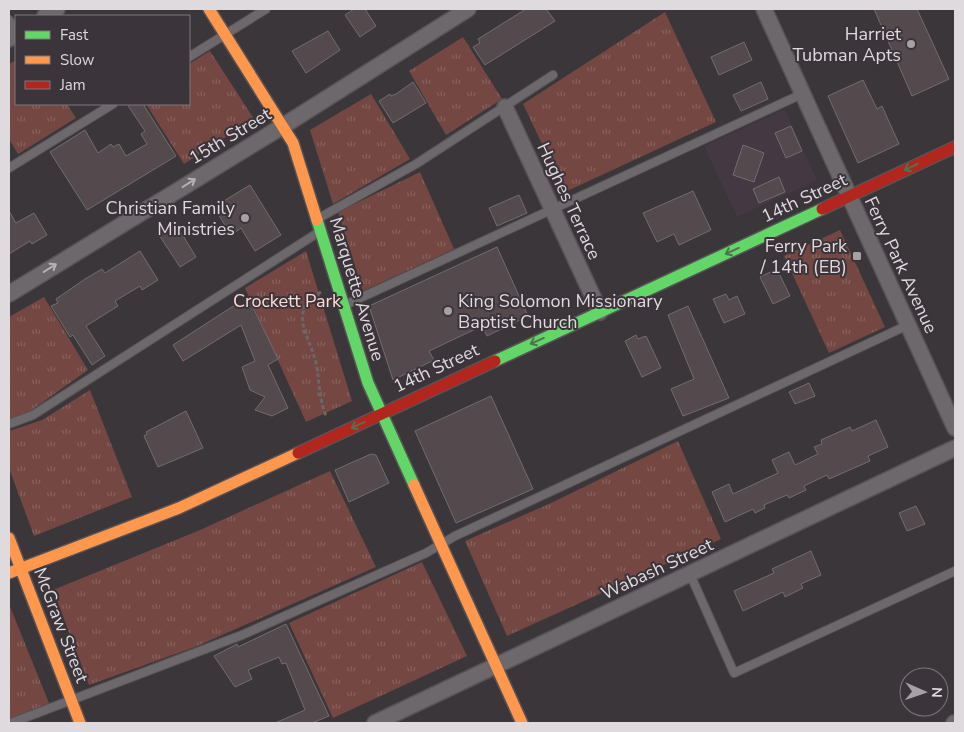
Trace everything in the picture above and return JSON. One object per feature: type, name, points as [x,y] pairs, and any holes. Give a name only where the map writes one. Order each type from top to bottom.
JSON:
[{"type":"street","name":"Marquette Avenue","points":[[209,9],[293,143],[368,383],[522,723]]},
{"type":"street","name":"15th Street","points":[[9,294],[284,126],[468,9]]},
{"type":"street","name":"Ferry Park Avenue","points":[[764,9],[955,428]]},
{"type":"street","name":"Hughes Terrace","points":[[505,107],[600,312]]},
{"type":"street","name":"14th Street","points":[[9,572],[179,508],[955,146]]},
{"type":"street","name":"Wabash Street","points":[[376,723],[955,448]]},
{"type":"street","name":"McGraw Street","points":[[9,538],[80,723]]},
{"type":"lane","points":[[190,55],[266,9]]},
{"type":"lane","points":[[9,20],[15,31]]},
{"type":"lane","points":[[317,219],[416,164],[553,75]]},
{"type":"lane","points":[[344,305],[802,94]]},
{"type":"lane","points":[[9,168],[110,105]]},
{"type":"lane","points":[[9,424],[34,415],[321,231]]},
{"type":"lane","points":[[11,723],[242,635],[426,553],[440,544],[908,325]]},
{"type":"lane","points":[[690,574],[734,673],[955,571]]},
{"type":"path","points":[[323,290],[308,301],[302,318],[316,361],[319,394],[326,416]]},
{"type":"shaded area","points":[[785,109],[817,180],[737,217],[704,146]]},
{"type":"green space","points":[[665,12],[716,122],[565,192],[523,104]]},
{"type":"green space","points":[[463,37],[502,99],[446,135],[409,71]]},
{"type":"green space","points":[[210,51],[254,119],[184,164],[147,105],[190,105],[190,63]]},
{"type":"green space","points":[[15,61],[15,105],[68,105],[76,118],[18,154],[9,139],[9,64]]},
{"type":"green space","points":[[371,94],[410,159],[333,204],[310,130]]},
{"type":"green space","points":[[420,172],[454,249],[363,291],[338,212]]},
{"type":"green space","points":[[840,230],[885,327],[829,353],[784,256]]},
{"type":"green space","name":"Crockett Park","points":[[306,251],[352,401],[306,422],[245,288]]},
{"type":"green space","points":[[44,297],[88,370],[26,414],[9,419],[9,317]]},
{"type":"green space","points":[[90,390],[132,497],[34,536],[9,468],[9,431],[42,420]]},
{"type":"green space","points":[[678,441],[721,539],[507,636],[465,541],[551,503]]},
{"type":"green space","points":[[330,471],[376,567],[195,647],[89,685],[53,590],[200,530]]},
{"type":"green space","points":[[422,562],[467,656],[333,718],[289,623]]},
{"type":"green space","points":[[9,604],[49,703],[9,719]]},
{"type":"building","points":[[354,9],[365,9],[376,26],[360,37],[345,15]]},
{"type":"building","points":[[526,9],[546,9],[555,21],[485,65],[473,47],[480,43],[478,39]]},
{"type":"building","name":"Harriet Tubman Apts","points":[[874,9],[917,9],[949,79],[912,96]]},
{"type":"building","points":[[328,31],[340,50],[306,73],[292,51]]},
{"type":"building","points":[[744,42],[752,60],[719,75],[711,57]]},
{"type":"building","points":[[863,80],[877,109],[882,106],[899,144],[858,163],[828,96]]},
{"type":"building","points":[[413,82],[426,103],[393,123],[379,101],[390,94],[391,96],[396,94]]},
{"type":"building","points":[[761,82],[768,99],[741,111],[733,95]]},
{"type":"building","points":[[128,105],[144,105],[176,156],[87,210],[50,152],[85,130],[98,153],[111,144],[113,147],[119,144],[126,156],[147,144],[141,134],[145,131]]},
{"type":"building","points":[[791,126],[802,151],[786,158],[775,133]]},
{"type":"building","points":[[743,145],[764,153],[754,182],[733,175]]},
{"type":"building","points":[[779,177],[785,192],[759,203],[753,189]]},
{"type":"building","name":"Christian Family Ministries","points":[[250,185],[281,235],[255,251],[241,228],[231,235],[214,207]]},
{"type":"building","points":[[693,191],[711,230],[679,245],[674,234],[657,242],[643,213]]},
{"type":"building","points":[[519,195],[527,213],[497,226],[489,208]]},
{"type":"building","points":[[9,211],[16,223],[34,213],[47,235],[32,244],[30,241],[9,254]]},
{"type":"building","points":[[176,224],[196,257],[180,267],[159,235]]},
{"type":"building","name":"King Solomon Missionary Baptist Church","points":[[497,247],[528,316],[487,336],[482,326],[429,351],[434,360],[393,380],[369,306]]},
{"type":"building","points":[[140,251],[158,280],[142,290],[140,286],[115,301],[118,306],[86,326],[105,356],[92,365],[73,335],[70,337],[51,306],[58,303],[56,299],[85,279],[102,269],[105,273]]},
{"type":"building","points":[[777,269],[790,296],[773,304],[760,277]]},
{"type":"building","points":[[726,294],[729,300],[737,296],[745,314],[724,323],[713,299]]},
{"type":"building","points":[[250,301],[278,359],[268,365],[288,408],[272,416],[255,410],[265,397],[250,390],[242,367],[255,361],[241,325],[183,361],[173,345],[235,305],[236,307]]},
{"type":"building","points":[[688,306],[729,398],[683,416],[671,389],[694,379],[668,315]]},
{"type":"building","points":[[636,335],[638,339],[646,336],[661,368],[642,377],[625,341]]},
{"type":"building","points":[[809,383],[815,396],[795,404],[789,392]]},
{"type":"building","points":[[491,396],[533,489],[456,523],[415,431]]},
{"type":"building","points":[[186,411],[203,448],[158,467],[144,436],[147,434],[146,432]]},
{"type":"building","points":[[876,420],[888,447],[868,456],[870,461],[829,479],[827,475],[804,486],[806,490],[789,498],[787,495],[764,505],[765,508],[755,513],[753,509],[725,522],[712,492],[729,484],[733,494],[778,473],[772,460],[789,452],[795,465],[818,454],[814,447],[822,444],[821,440],[850,427],[852,431]]},
{"type":"building","points":[[371,454],[376,455],[389,483],[349,502],[335,470]]},
{"type":"building","points":[[916,506],[925,524],[907,531],[899,513]]},
{"type":"building","points":[[811,551],[821,575],[801,584],[803,588],[785,597],[783,592],[743,611],[734,591],[774,573],[772,569]]},
{"type":"building","points":[[286,624],[329,716],[312,723],[275,723],[305,710],[286,663],[282,664],[279,657],[248,670],[252,679],[235,687],[214,656],[237,644],[238,647]]},
{"type":"traffic: fast","points":[[495,361],[822,209]]},
{"type":"traffic: fast","points":[[317,220],[368,383],[414,485]]},
{"type":"traffic: slow","points":[[209,9],[293,143],[317,220]]},
{"type":"traffic: slow","points":[[9,573],[179,508],[298,453]]},
{"type":"traffic: slow","points":[[414,485],[522,723]]},
{"type":"traffic: slow","points":[[9,538],[80,723]]},
{"type":"traffic: jam","points":[[822,209],[955,147]]},
{"type":"traffic: jam","points":[[298,453],[495,361]]},
{"type":"place","name":"Harriet Tubman Apts","points":[[911,44]]},
{"type":"place","name":"Christian Family Ministries","points":[[245,218]]},
{"type":"place","name":"Ferry Park / 14th (EB)","points":[[857,256]]},
{"type":"place","name":"King Solomon Missionary Baptist Church","points":[[448,311]]}]
